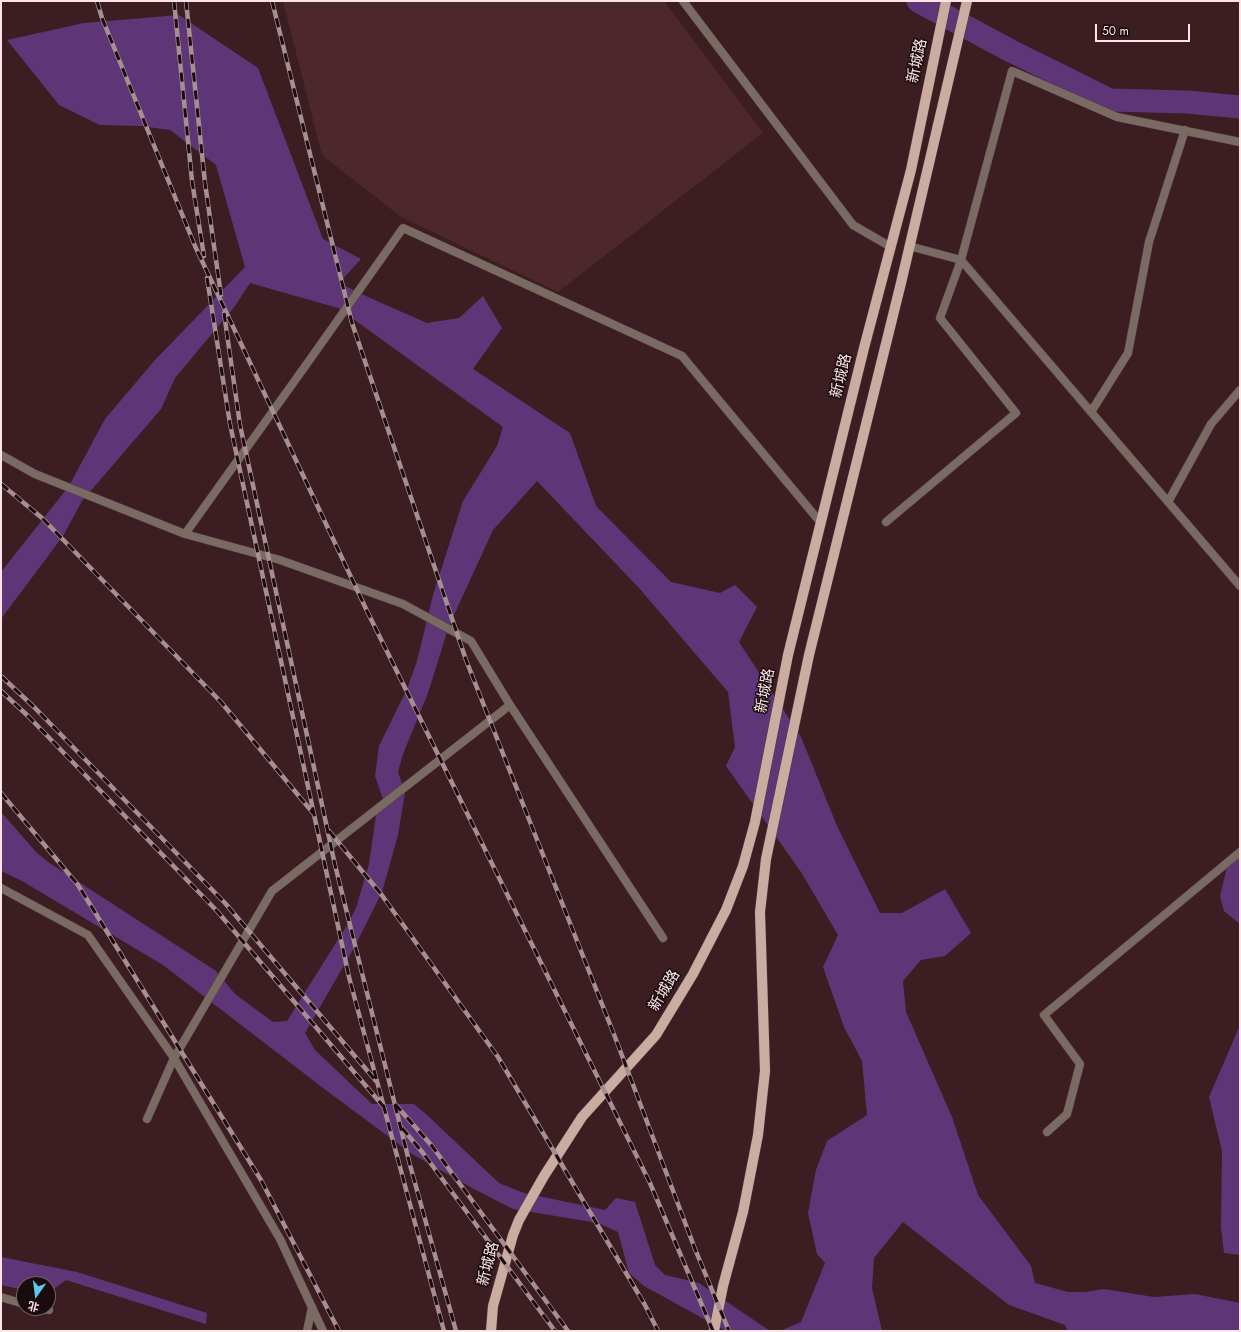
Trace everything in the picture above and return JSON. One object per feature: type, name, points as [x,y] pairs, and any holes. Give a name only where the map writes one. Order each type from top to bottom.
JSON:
[{"type":"main road","name":"新城路","points":[[491,1331],[493,1306],[513,1235],[519,1220],[544,1176],[582,1117],[656,1035],[693,974],[726,910],[743,866],[757,812],[788,655],[864,348],[911,170],[946,1]]},
{"type":"main road","points":[[714,1331],[743,1212],[758,1135],[765,1071],[760,912],[766,859],[809,655],[967,1]]},
{"type":"street","points":[[682,1],[853,225],[891,247]]},
{"type":"street","points":[[886,522],[1016,413],[940,318],[961,260],[1012,71],[1117,117],[1240,142]]},
{"type":"street","points":[[1091,412],[1128,353],[1149,242],[1185,130]]},
{"type":"street","points":[[185,534],[402,228],[682,356],[821,523]]},
{"type":"street","points":[[909,246],[961,260],[1240,586]]},
{"type":"street","points":[[1168,502],[1211,424],[1239,392]]},
{"type":"street","points":[[1,455],[35,474],[185,534],[280,560],[403,604],[471,641],[510,705],[663,938]]},
{"type":"street","points":[[147,1119],[174,1058],[272,891],[510,705]]},
{"type":"street","points":[[1047,1132],[1068,1114],[1080,1064],[1044,1015],[1240,852]]},
{"type":"street","points":[[1,888],[88,935],[174,1058],[280,1239],[323,1331]]},
{"type":"street","points":[[1,1297],[16,1302]]},
{"type":"street","points":[[307,1331],[312,1307]]},
{"type":"shaded area","points":[[283,1],[664,1],[763,133],[558,292],[401,217],[322,155]]},
{"type":"shaded area","points":[[179,15],[258,68],[323,239],[361,259],[339,283],[427,323],[459,318],[483,296],[502,328],[473,369],[570,433],[596,506],[671,582],[720,593],[735,585],[757,607],[739,642],[801,737],[837,826],[880,913],[902,913],[945,889],[971,933],[945,956],[921,960],[903,981],[906,1012],[952,1117],[978,1195],[1031,1266],[1035,1283],[1068,1292],[1085,1292],[1104,1289],[1154,1297],[1195,1294],[1240,1303],[1240,1331],[1068,1331],[1065,1325],[1009,1305],[903,1222],[874,1258],[872,1288],[882,1331],[780,1331],[801,1322],[825,1263],[817,1254],[808,1213],[816,1170],[827,1141],[867,1115],[862,1061],[844,1027],[823,967],[838,935],[801,872],[726,766],[735,747],[728,692],[639,588],[537,481],[493,530],[449,626],[428,693],[403,754],[398,772],[405,793],[398,835],[382,892],[354,948],[305,1033],[315,1050],[372,1104],[414,1104],[499,1183],[524,1193],[605,1210],[616,1198],[635,1202],[655,1265],[665,1275],[699,1283],[770,1331],[726,1331],[644,1286],[629,1273],[618,1232],[598,1223],[513,1209],[412,1154],[327,1091],[163,965],[22,881],[1,871],[1,812],[36,852],[48,862],[216,971],[235,994],[273,1022],[287,1021],[349,922],[356,908],[369,864],[376,815],[383,799],[375,776],[379,746],[407,689],[417,661],[433,595],[463,501],[497,446],[503,427],[338,308],[250,283],[235,306],[175,378],[161,409],[82,501],[63,536],[1,619],[1,572],[69,486],[105,419],[155,360],[245,267],[216,165],[170,130],[141,126],[100,125],[59,105],[7,40],[84,23]]},
{"type":"shaded area","points":[[1240,855],[1240,924],[1224,911],[1220,896],[1229,859]]},
{"type":"shaded area","points":[[1240,1025],[1240,1255],[1224,1253],[1221,1227],[1222,1151],[1209,1097]]},
{"type":"shaded area","points":[[1,1257],[77,1272],[207,1313],[206,1324],[66,1280],[56,1287],[56,1276],[16,1276],[16,1288],[1,1285]]},
{"type":"waterway","points":[[918,1],[1011,51],[1110,100],[1187,102],[1240,107]]},
{"type":"railway","points":[[97,1],[102,18],[195,246],[367,611],[650,1183],[713,1331]]},
{"type":"railway","points":[[174,1],[192,181],[204,256]]},
{"type":"railway","points":[[186,1],[205,183],[221,295]]},
{"type":"railway","points":[[272,1],[352,323],[466,660],[615,1037],[695,1249],[729,1331]]},
{"type":"railway","points":[[207,278],[230,424],[349,977],[444,1331]]},
{"type":"railway","points":[[224,313],[240,425],[335,865],[410,1165],[456,1331]]},
{"type":"railway","points":[[1,484],[42,518],[221,702],[313,813]]},
{"type":"railway","points":[[1,676],[35,708],[225,903],[376,1081]]},
{"type":"railway","points":[[1,691],[28,716],[217,911],[383,1106]]},
{"type":"railway","points":[[1,793],[78,885],[261,1180],[339,1331]]},
{"type":"railway","points":[[329,831],[381,894],[498,1057],[645,1305],[658,1331]]},
{"type":"railway","points":[[395,1104],[432,1146],[568,1331]]},
{"type":"railway","points":[[402,1128],[423,1153],[555,1331]]}]
